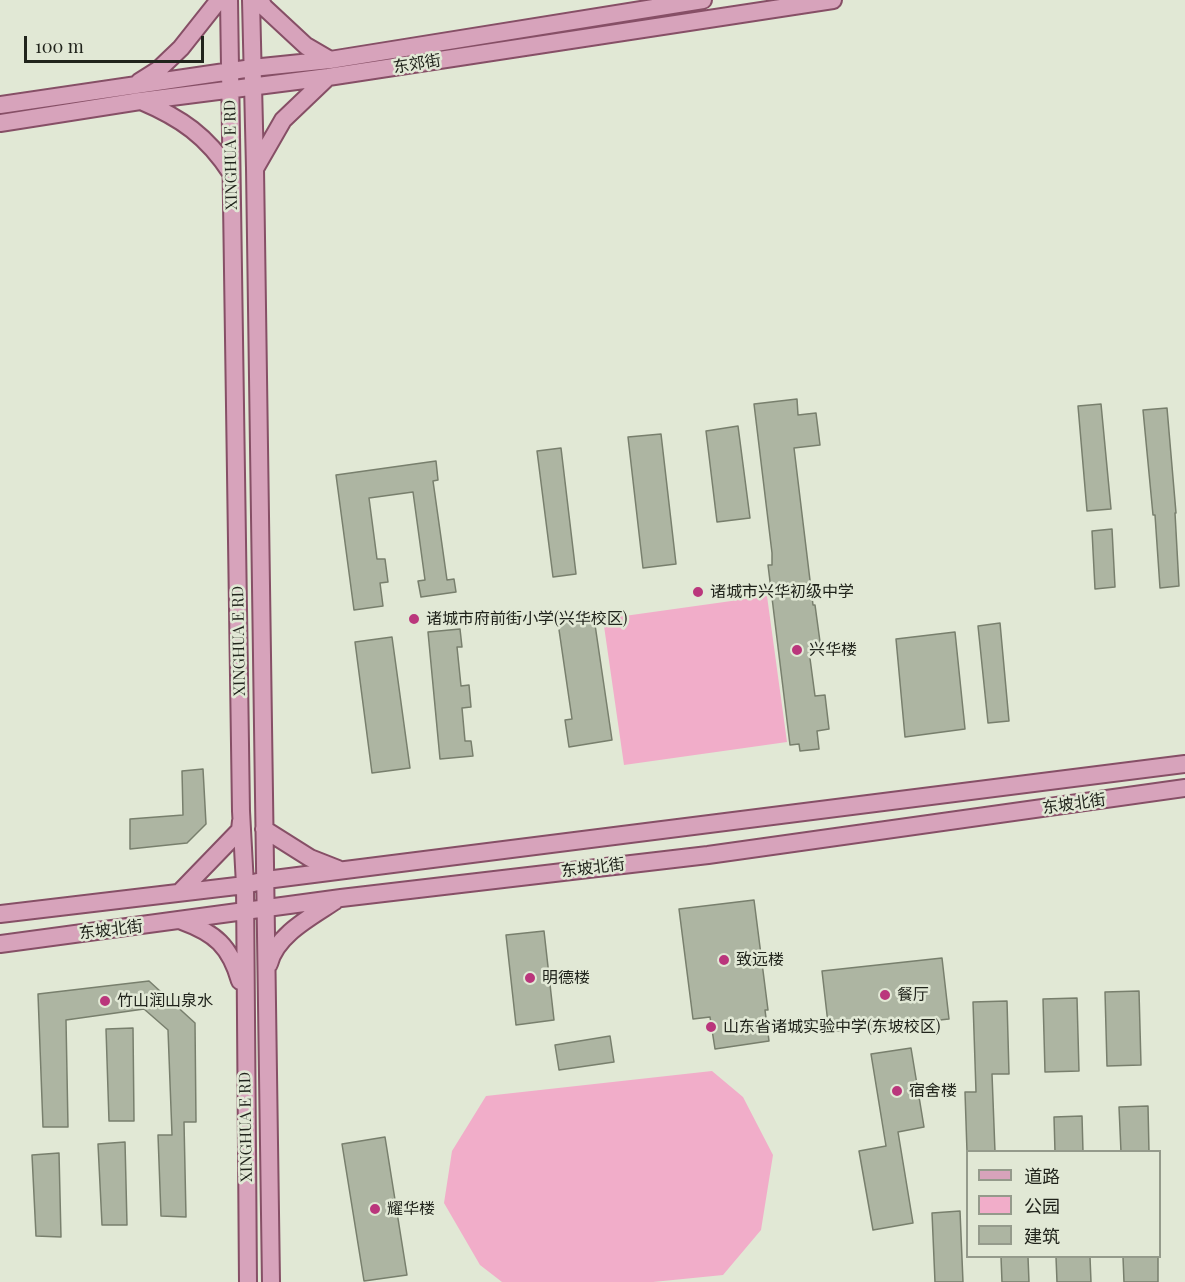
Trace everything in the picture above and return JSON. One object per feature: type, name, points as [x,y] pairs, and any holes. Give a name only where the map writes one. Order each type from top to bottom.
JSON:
[{"type":"main road","points":[[219,0],[181,48],[137,93],[168,113],[216,150],[232,173]]},
{"type":"main road","name":"XINGHUA E RD","points":[[229,0],[245,885],[248,1282]]},
{"type":"main road","points":[[251,0],[271,1282]]},
{"type":"main road","points":[[260,0],[264,7],[306,46],[330,60]]},
{"type":"main road","name":"东郊街","points":[[0,123],[229,72],[330,60],[703,0]]},
{"type":"main road","name":"东郊街","points":[[0,105],[137,93],[230,90],[833,0]]},
{"type":"main road","points":[[255,168],[283,120],[328,77]]},
{"type":"main road","name":"东坡北街","points":[[0,914],[245,885],[266,880],[1185,764]]},
{"type":"main road","name":"东坡北街","points":[[0,944],[341,898],[708,855],[1185,788]]},
{"type":"main road","points":[[181,891],[240,830],[242,811]]},
{"type":"main road","points":[[264,829],[310,858],[342,871]]},
{"type":"main road","points":[[266,976],[272,951],[307,919],[341,898]]},
{"type":"main road","points":[[181,921],[201,928],[219,940],[234,961],[245,998]]},
{"type":"green space","points":[[767,596],[787,742],[624,765],[603,619]]},
{"type":"green space","points":[[712,1071],[743,1097],[773,1155],[761,1230],[723,1275],[653,1282],[502,1282],[480,1265],[444,1203],[452,1151],[486,1096]]},
{"type":"building","points":[[797,399],[798,415],[816,413],[820,445],[794,448],[813,605],[815,605],[821,649],[809,651],[815,696],[825,695],[829,729],[817,731],[819,749],[800,751],[799,744],[790,745],[768,565],[772,565],[772,553],[754,404]]},
{"type":"building","points":[[1101,404],[1111,509],[1087,511],[1078,406]]},
{"type":"building","points":[[1167,408],[1176,513],[1179,586],[1160,588],[1155,515],[1153,515],[1143,410]]},
{"type":"building","points":[[738,426],[750,518],[717,522],[706,431]]},
{"type":"building","points":[[661,434],[676,564],[643,568],[628,437]]},
{"type":"building","points":[[561,448],[576,574],[553,577],[537,451]]},
{"type":"building","points":[[436,461],[438,480],[433,481],[447,580],[454,579],[456,592],[421,597],[418,581],[425,580],[413,492],[369,498],[377,559],[385,559],[388,582],[380,583],[383,606],[354,610],[336,475]]},
{"type":"building","points":[[1112,529],[1115,587],[1095,589],[1092,531]]},
{"type":"building","points":[[593,611],[612,740],[569,747],[565,720],[572,719],[557,616]]},
{"type":"building","points":[[1000,623],[1009,721],[988,723],[978,626]]},
{"type":"building","points":[[460,629],[462,647],[457,647],[461,686],[469,685],[471,707],[462,708],[465,741],[471,741],[473,756],[440,759],[428,632]]},
{"type":"building","points":[[955,632],[965,729],[905,737],[896,639]]},
{"type":"building","points":[[392,637],[410,768],[372,773],[355,642]]},
{"type":"building","points":[[203,769],[206,824],[187,843],[130,849],[130,819],[183,815],[182,771]]},
{"type":"building","name":"致远楼","points":[[754,900],[768,1010],[765,1010],[769,1041],[715,1049],[710,1017],[693,1019],[679,909]]},
{"type":"building","name":"明德楼","points":[[544,931],[554,1020],[516,1025],[506,935]]},
{"type":"building","name":"餐厅","points":[[942,958],[949,1019],[829,1032],[822,971]]},
{"type":"building","points":[[149,981],[195,1023],[196,1122],[184,1122],[186,1217],[161,1216],[158,1135],[172,1135],[168,1030],[144,1009],[66,1020],[68,1127],[43,1127],[38,994]]},
{"type":"building","points":[[1139,991],[1141,1065],[1107,1066],[1105,992]]},
{"type":"building","points":[[1077,998],[1079,1071],[1045,1072],[1043,999]]},
{"type":"building","points":[[1007,1001],[1009,1074],[992,1074],[995,1150],[967,1150],[965,1092],[976,1092],[973,1002]]},
{"type":"building","points":[[133,1028],[134,1121],[109,1121],[106,1029]]},
{"type":"building","points":[[610,1036],[614,1062],[559,1070],[555,1045]]},
{"type":"building","points":[[911,1048],[924,1127],[898,1132],[913,1223],[873,1230],[859,1151],[886,1146],[871,1054]]},
{"type":"building","points":[[1148,1106],[1149,1150],[1121,1150],[1119,1107]]},
{"type":"building","points":[[1082,1116],[1083,1150],[1055,1150],[1054,1117]]},
{"type":"building","name":"耀华楼","points":[[385,1137],[407,1275],[364,1281],[342,1144]]},
{"type":"building","points":[[125,1142],[127,1225],[102,1225],[98,1144]]},
{"type":"building","points":[[59,1153],[61,1237],[36,1236],[32,1155]]},
{"type":"building","points":[[960,1211],[963,1282],[935,1282],[932,1213]]},
{"type":"building","points":[[1001,1258],[1028,1258],[1029,1282],[1002,1282]]},
{"type":"building","points":[[1056,1258],[1090,1258],[1091,1282],[1057,1282]]},
{"type":"building","points":[[1123,1258],[1158,1258],[1158,1282],[1124,1282]]},
{"type":"place","name":"诸城市兴华初级中学","points":[[698,592]]},
{"type":"place","name":"诸城市府前街小学(兴华校区)","points":[[414,619]]},
{"type":"place","name":"兴华楼","points":[[797,650]]},
{"type":"place","name":"致远楼","points":[[724,960]]},
{"type":"place","name":"明德楼","points":[[530,978]]},
{"type":"place","name":"餐厅","points":[[885,995]]},
{"type":"place","name":"竹山润山泉水","points":[[105,1001]]},
{"type":"place","name":"山东省诸城实验中学(东坡校区)","points":[[711,1027]]},
{"type":"place","name":"宿舍楼","points":[[897,1091]]},
{"type":"place","name":"耀华楼","points":[[375,1209]]}]
